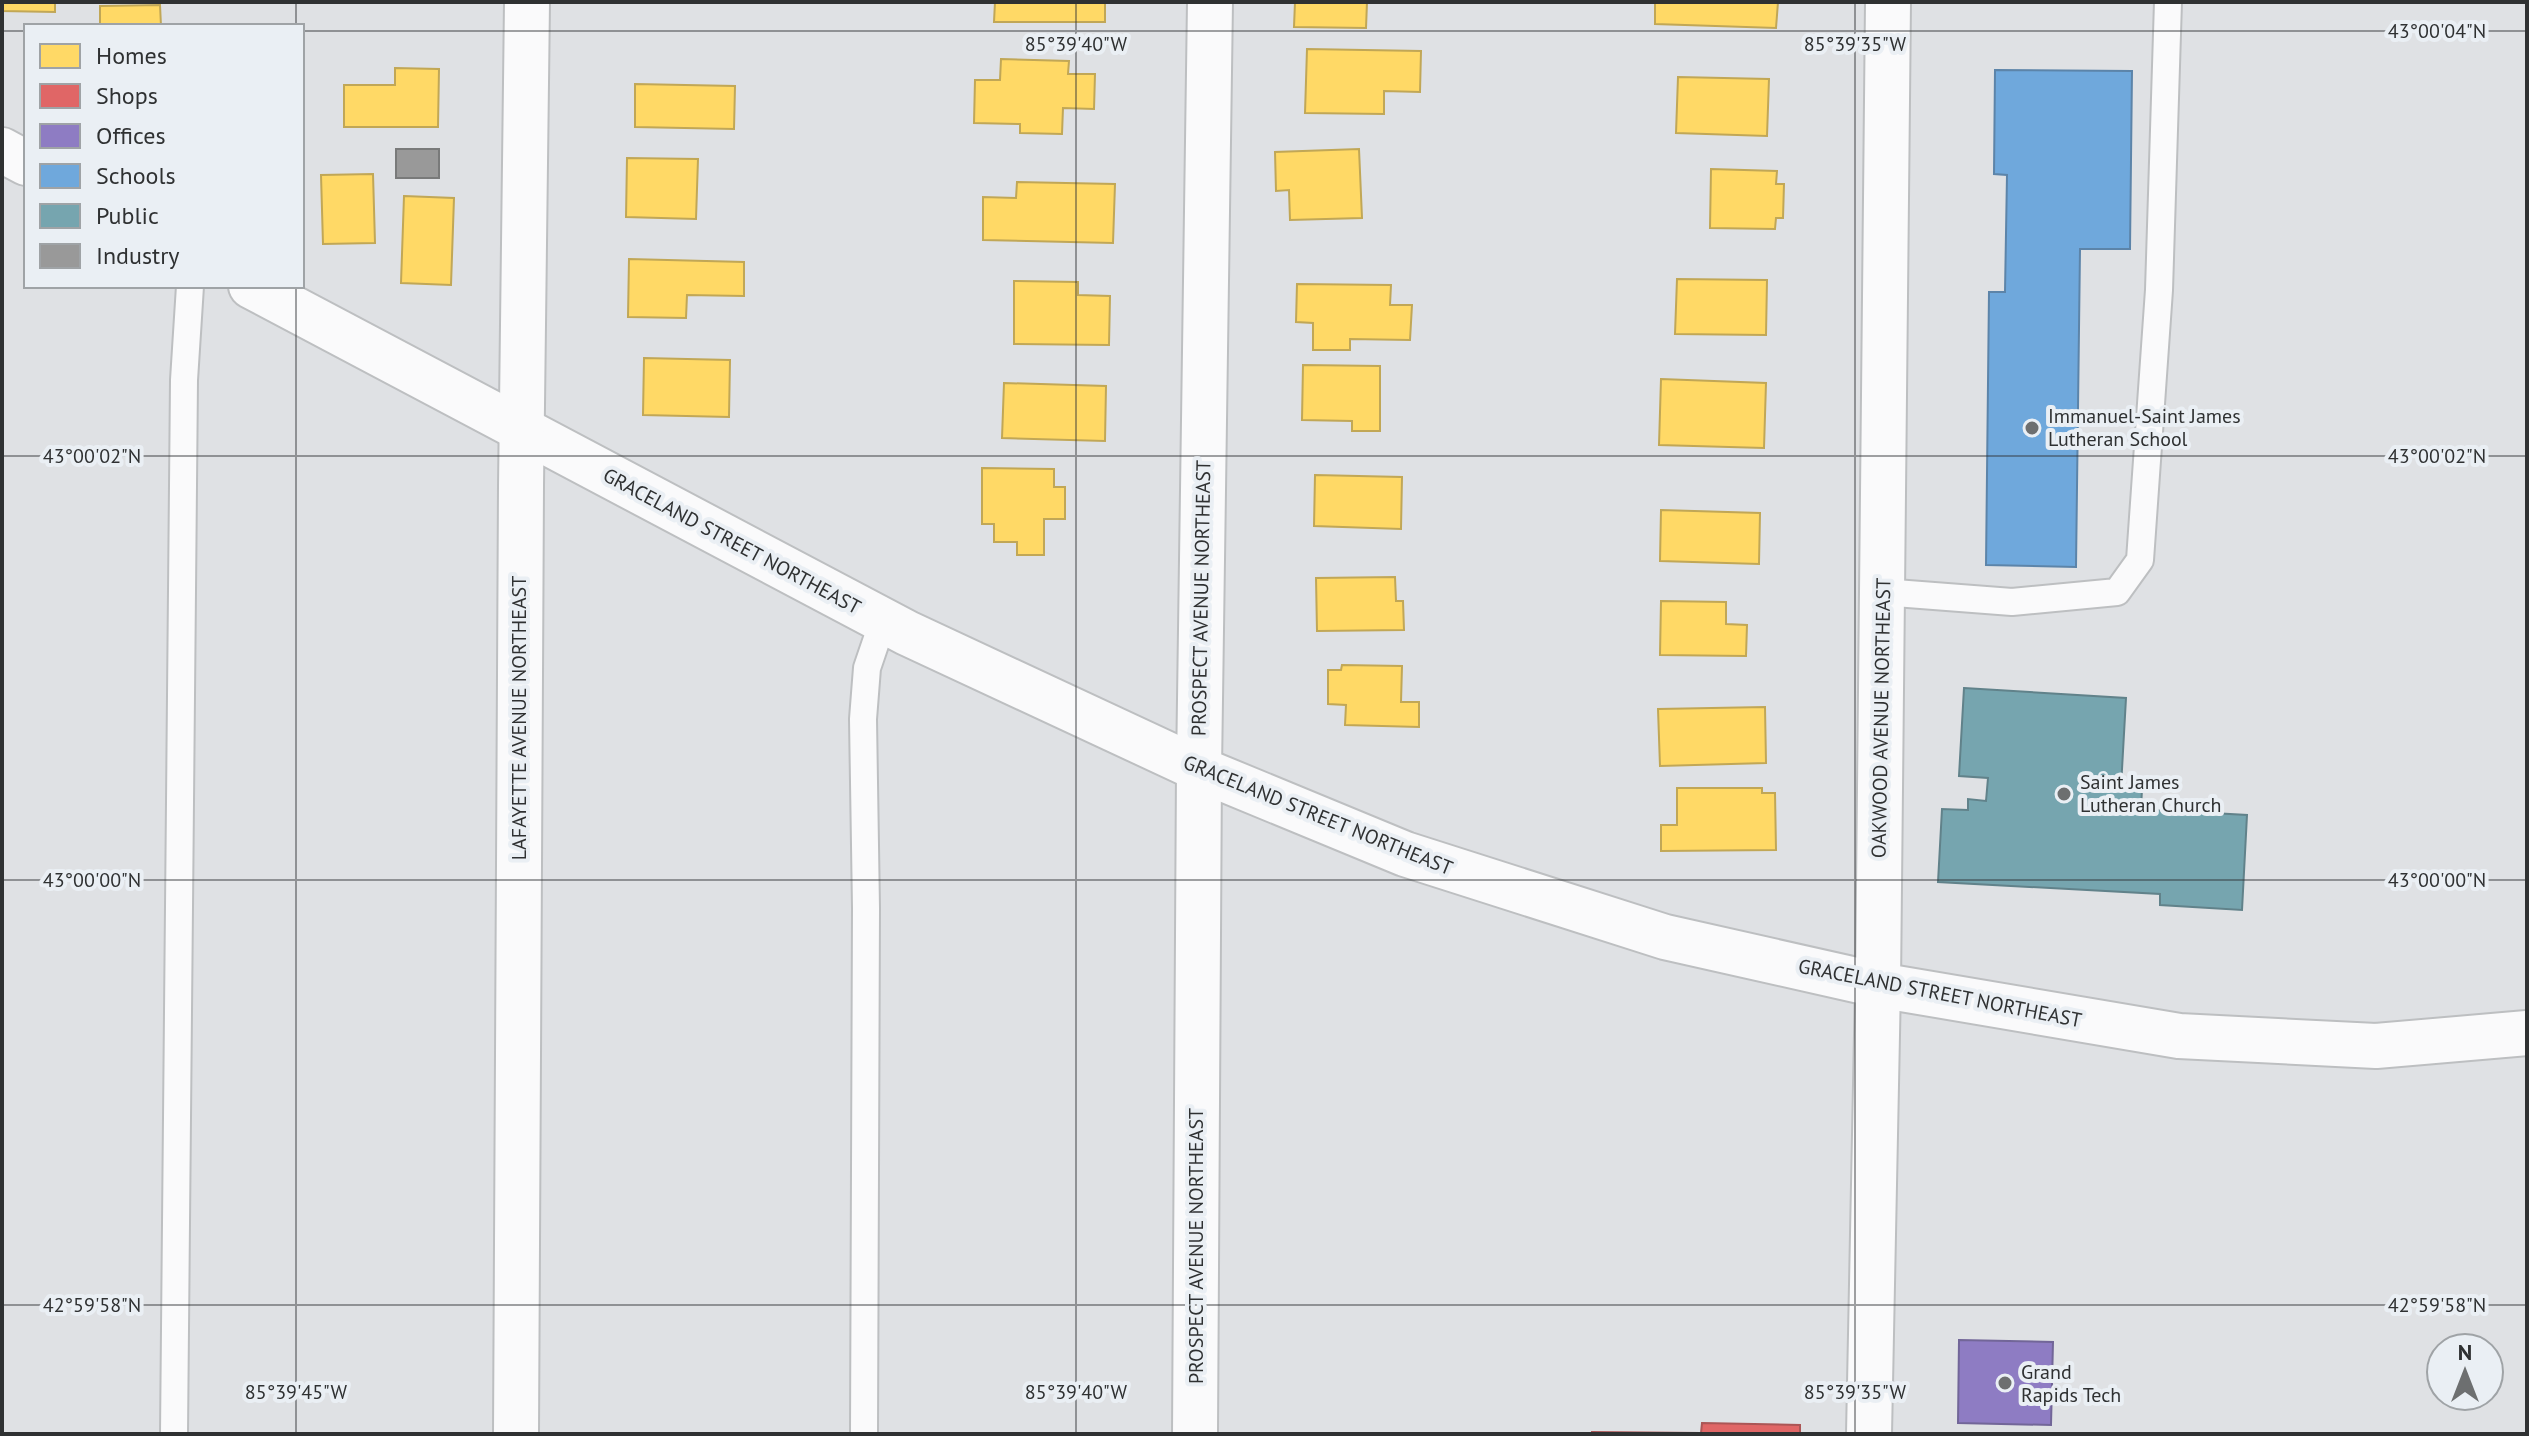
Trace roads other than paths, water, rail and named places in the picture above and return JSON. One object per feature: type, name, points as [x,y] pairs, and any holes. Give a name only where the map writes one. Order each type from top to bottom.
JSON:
[{"type":"street","name":"LAFAYETTE AVENUE NORTHEAST","points":[[516,1434],[521,428],[527,2]]},
{"type":"street","name":"PROSPECT AVENUE NORTHEAST","points":[[1195,1434],[1199,769],[1210,2]]},
{"type":"street","name":"OAKWOOD AVENUE NORTHEAST","points":[[1869,1434],[1878,985],[1888,2]]},
{"type":"street","points":[[2,150],[24,162]]},
{"type":"street","name":"GRACELAND STREET NORTHEAST","points":[[255,288],[883,621],[1199,769],[1405,854],[1665,937],[1878,985],[2179,1036],[2376,1046],[2527,1033]]},
{"type":"lane","points":[[1882,592],[2012,602],[2117,592],[2140,560],[2159,290],[2168,2]]},
{"type":"lane","points":[[174,1434],[184,380],[190,288]]},
{"type":"lane","points":[[864,1434],[866,908],[863,719],[867,668],[883,621]]},
{"type":"place","name":"Immanuel-Saint James Lutheran School","points":[[2032,428]]},
{"type":"place","name":"Saint James Lutheran Church","points":[[2064,794]]},
{"type":"place","name":"Grand Rapids Tech","points":[[2005,1383]]}]
